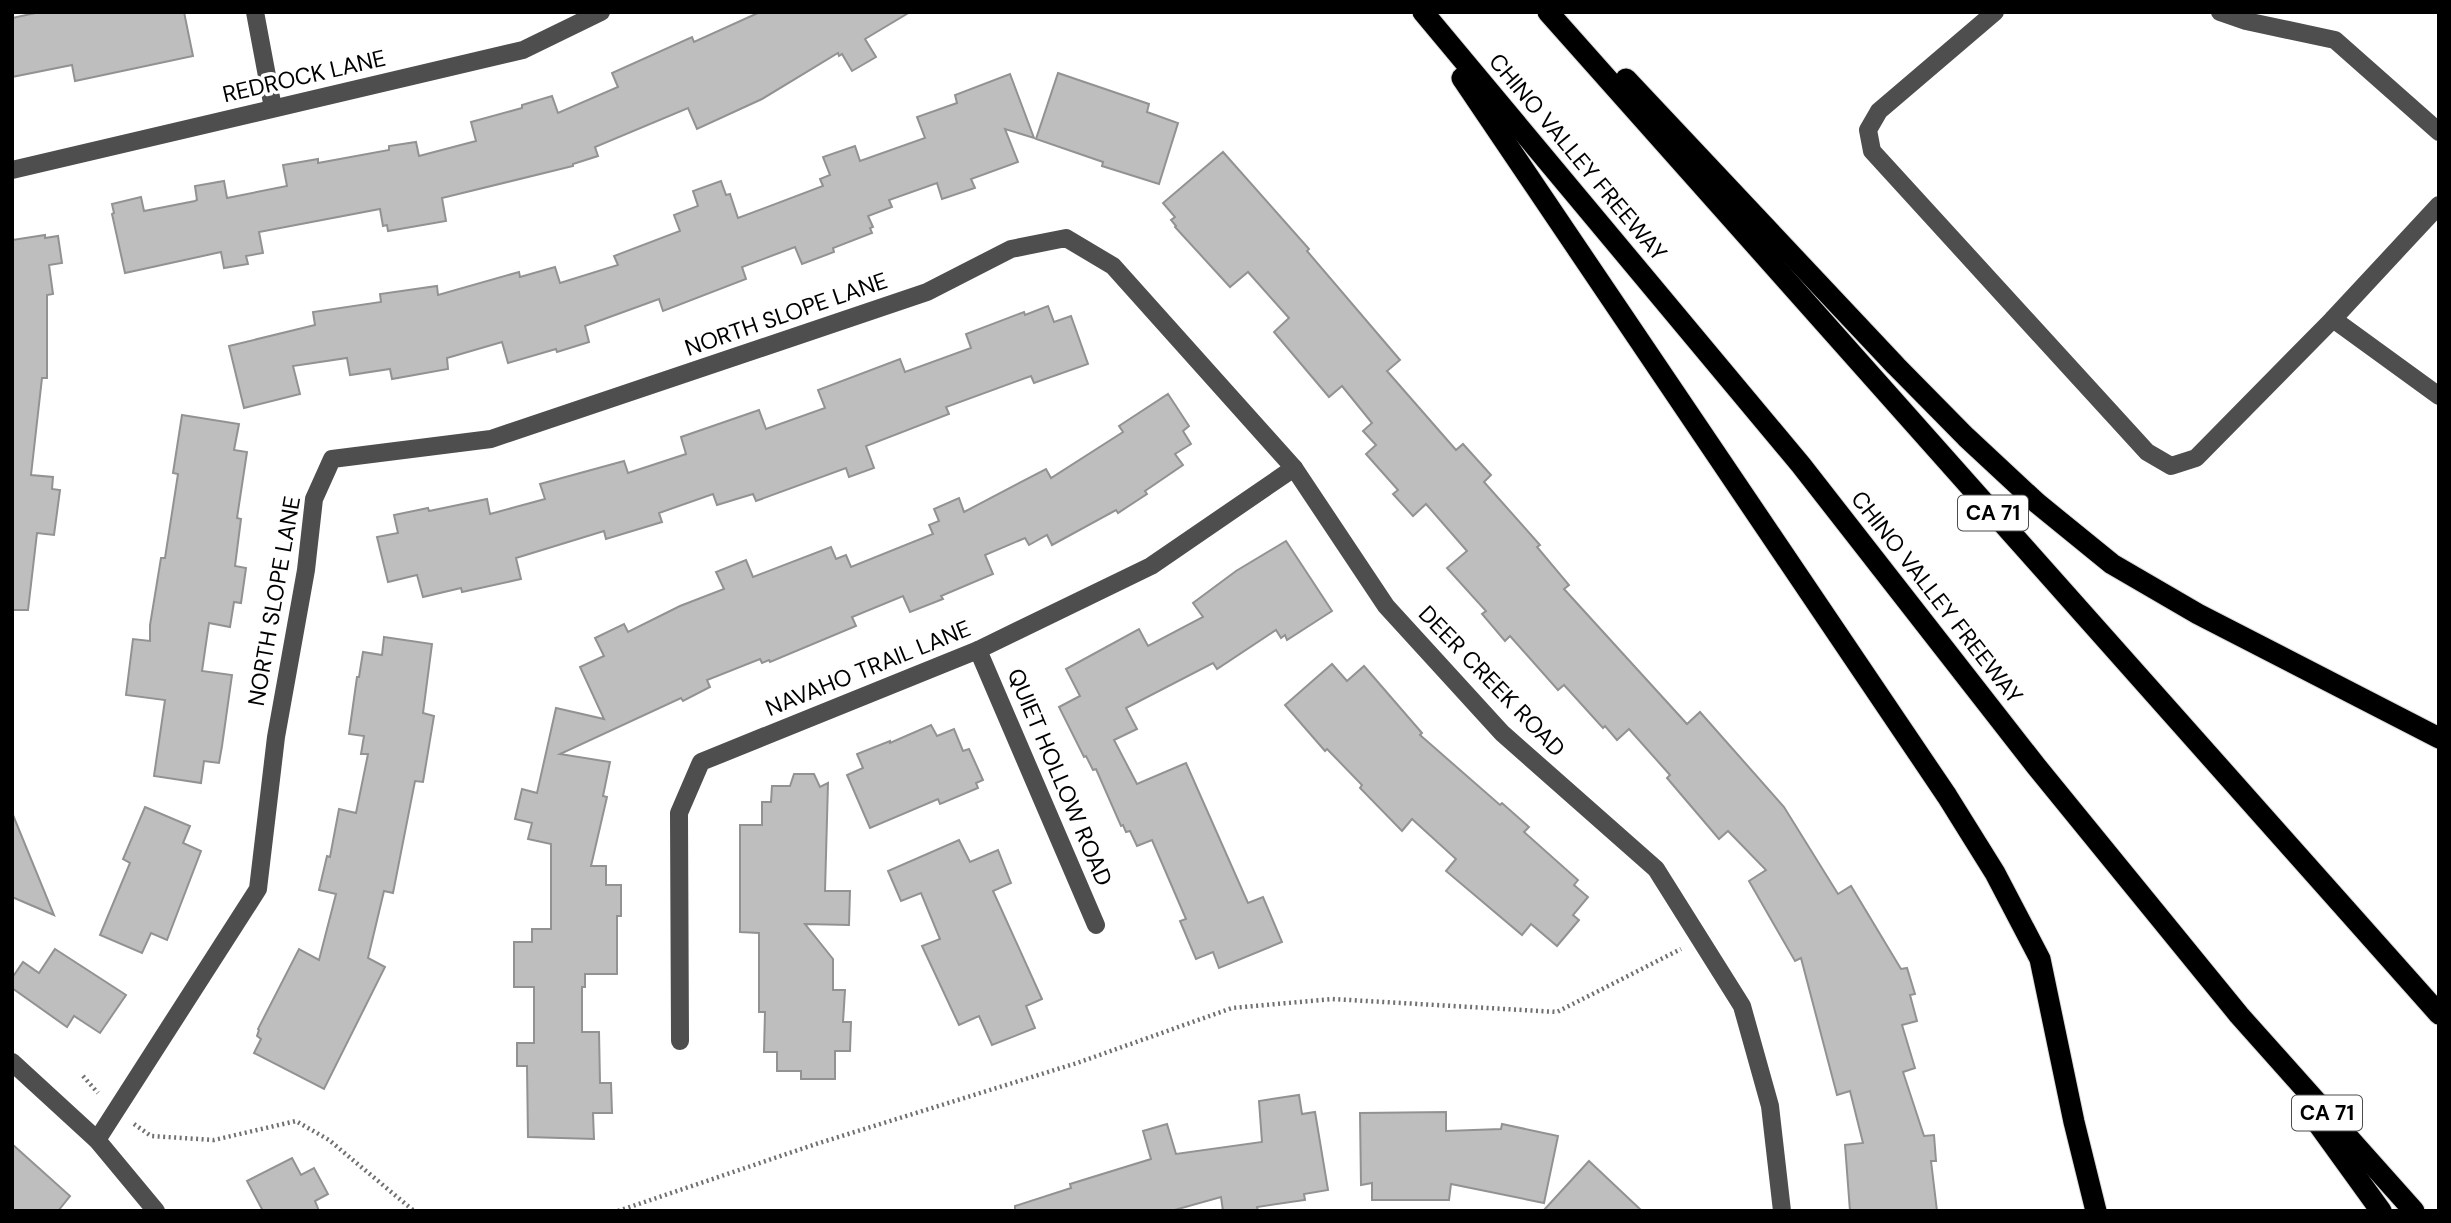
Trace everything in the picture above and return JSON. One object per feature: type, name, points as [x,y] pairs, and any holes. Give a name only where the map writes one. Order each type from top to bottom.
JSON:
[{"type":"highway","name":"CHINO VALLEY FREEWAY","points":[[1420,12],[1801,466],[2036,766],[2239,1015],[2414,1211]]},
{"type":"highway","points":[[1420,12],[1939,785],[1995,873],[2040,959],[2074,1122],[2096,1211]]},
{"type":"highway","name":"CA 71","points":[[1548,12],[2439,1014]]},
{"type":"highway","points":[[1563,12],[1896,366],[2036,503],[2112,564],[2198,614],[2439,738]]},
{"type":"highway","points":[[2239,1015],[2381,1211]]},
{"type":"street","points":[[255,12],[274,108]]},
{"type":"street","name":"REDROCK LANE","points":[[12,170],[523,50],[600,12]]},
{"type":"street","points":[[1996,12],[1879,111],[1868,130],[1872,151],[2147,452],[2171,467],[2196,458],[2333,319],[2439,205]]},
{"type":"street","points":[[2220,12],[2246,21],[2335,40],[2439,132]]},
{"type":"street","name":"DEER CREEK ROAD","points":[[1066,238],[1113,265],[1294,468],[1385,606],[1502,733],[1656,869],[1742,1006],[1770,1106],[1782,1211]]},
{"type":"street","name":"NORTH SLOPE LANE","points":[[97,1140],[258,889],[275,737],[306,570],[314,499],[332,459],[491,439],[927,292],[1011,249],[1066,238]]},
{"type":"street","points":[[2333,319],[2439,396]]},
{"type":"street","name":"NAVAHO TRAIL LANE","points":[[680,1041],[679,813],[701,762],[978,650],[1151,566],[1294,468]]},
{"type":"street","name":"QUIET HOLLOW ROAD","points":[[978,650],[1096,925]]},
{"type":"street","points":[[12,1062],[97,1140],[156,1211]]},
{"type":"path","points":[[618,1211],[816,1144],[1077,1063],[1232,1008],[1332,999],[1557,1012],[1701,940]]},
{"type":"path","points":[[83,1076],[115,1112],[151,1136],[214,1140],[296,1121],[329,1140],[414,1211]]},
{"type":"building","points":[[40,12],[184,12],[193,56],[75,81],[72,65],[12,77],[12,18]]},
{"type":"building","points":[[760,12],[910,12],[865,39],[876,57],[852,71],[842,54],[839,56],[838,53],[762,99],[697,129],[688,108],[595,147],[598,156],[573,166],[442,198],[446,221],[388,231],[387,225],[383,226],[380,209],[259,232],[263,253],[246,256],[248,264],[224,268],[221,252],[125,273],[112,204],[141,197],[144,211],[195,201],[195,186],[224,181],[227,198],[287,186],[283,165],[318,159],[318,163],[389,150],[389,146],[416,142],[419,156],[476,141],[471,122],[522,108],[522,105],[552,96],[558,113],[618,87],[612,73],[692,37],[694,42]]},
{"type":"building","points":[[1058,73],[1149,104],[1147,112],[1178,123],[1159,184],[1102,166],[1103,162],[1036,139]]},
{"type":"building","points":[[1010,74],[1034,138],[1005,129],[1018,162],[971,179],[975,188],[942,199],[937,183],[889,200],[892,207],[868,216],[873,227],[870,228],[872,233],[833,248],[834,252],[802,264],[795,247],[742,267],[746,279],[663,311],[659,299],[585,326],[589,342],[508,363],[502,342],[447,358],[448,369],[392,379],[390,369],[350,375],[347,358],[293,366],[300,394],[244,408],[229,346],[315,325],[313,312],[381,302],[380,294],[437,286],[438,295],[519,272],[520,277],[555,267],[560,283],[618,265],[614,256],[680,231],[674,215],[698,206],[693,191],[721,181],[726,195],[730,194],[738,218],[823,186],[820,179],[830,175],[823,157],[855,146],[860,161],[925,138],[917,117],[957,103],[955,95]]},
{"type":"building","points":[[1223,152],[1309,249],[1307,251],[1400,360],[1387,371],[1456,450],[1463,444],[1491,475],[1484,482],[1540,545],[1537,547],[1569,585],[1564,589],[1687,724],[1700,712],[1784,807],[1838,894],[1851,886],[1901,969],[1907,968],[1915,994],[1910,995],[1917,1021],[1902,1025],[1915,1068],[1903,1072],[1924,1136],[1934,1135],[1936,1161],[1931,1161],[1937,1211],[1850,1211],[1845,1145],[1863,1143],[1850,1091],[1837,1095],[1801,958],[1795,961],[1749,881],[1766,870],[1728,831],[1719,839],[1667,778],[1670,775],[1629,729],[1617,740],[1564,685],[1558,690],[1510,636],[1505,641],[1482,614],[1486,611],[1447,568],[1467,551],[1426,504],[1413,516],[1393,494],[1398,490],[1366,454],[1376,445],[1363,431],[1372,423],[1342,386],[1329,397],[1274,332],[1289,318],[1248,272],[1230,287],[1175,227],[1171,220],[1175,217],[1163,203]]},
{"type":"building","points":[[45,235],[45,238],[58,236],[62,263],[49,265],[53,294],[47,295],[47,378],[42,378],[31,475],[53,477],[52,489],[60,490],[54,535],[37,533],[28,610],[12,610],[12,240]]},
{"type":"building","points":[[1048,306],[1054,322],[1071,316],[1088,364],[1034,383],[1031,376],[946,407],[949,414],[866,446],[874,468],[849,477],[846,468],[756,501],[753,494],[717,505],[713,494],[659,513],[662,522],[606,539],[604,531],[516,558],[521,579],[462,592],[461,588],[423,597],[417,575],[388,582],[377,537],[398,533],[394,515],[487,499],[490,514],[545,499],[540,484],[624,461],[628,473],[686,454],[681,437],[759,410],[766,429],[825,408],[818,390],[900,359],[905,372],[971,348],[966,334]]},
{"type":"building","points":[[1168,394],[1189,426],[1183,431],[1191,444],[1175,454],[1183,465],[1118,513],[1116,510],[1052,545],[1047,535],[1029,545],[1025,538],[985,555],[993,574],[941,596],[943,599],[910,612],[903,596],[852,617],[856,626],[770,662],[769,660],[762,663],[760,659],[707,680],[710,687],[683,701],[681,698],[560,754],[610,762],[603,796],[607,797],[591,866],[606,866],[606,885],[621,885],[621,916],[617,916],[617,974],[585,974],[585,987],[582,987],[582,1032],[599,1032],[600,1083],[611,1083],[612,1113],[593,1113],[594,1139],[528,1137],[527,1066],[517,1066],[517,1043],[534,1043],[534,987],[514,987],[514,942],[532,942],[532,929],[551,929],[551,844],[528,839],[532,823],[515,819],[522,789],[537,793],[556,708],[604,719],[580,667],[604,656],[595,638],[624,624],[628,632],[680,606],[724,589],[716,572],[746,560],[753,577],[831,547],[836,559],[846,555],[851,567],[933,534],[929,525],[939,521],[934,509],[959,498],[964,512],[1046,469],[1051,478],[1123,432],[1119,426]]},
{"type":"building","points":[[182,415],[239,424],[234,450],[247,452],[237,518],[241,519],[235,566],[246,568],[241,603],[234,602],[230,627],[209,623],[202,671],[232,675],[219,763],[204,761],[201,783],[154,776],[165,700],[126,695],[133,639],[150,641],[150,625],[161,558],[165,558],[178,474],[173,473]]},
{"type":"building","points":[[1286,541],[1332,611],[1287,640],[1285,635],[1281,638],[1276,630],[1217,669],[1213,663],[1126,708],[1137,729],[1114,740],[1137,784],[1186,763],[1248,903],[1263,897],[1282,942],[1219,968],[1213,952],[1196,959],[1180,921],[1186,919],[1152,840],[1137,846],[1130,831],[1126,832],[1123,825],[1121,826],[1096,769],[1093,770],[1086,756],[1084,757],[1059,707],[1080,696],[1066,669],[1139,629],[1148,646],[1203,617],[1193,603],[1236,571]]},
{"type":"building","points":[[384,637],[432,644],[423,713],[434,716],[423,782],[415,781],[393,893],[384,891],[368,958],[385,967],[324,1089],[254,1053],[261,1039],[257,1036],[258,1029],[299,949],[319,960],[336,894],[319,890],[327,856],[330,857],[339,809],[356,813],[368,754],[361,754],[364,736],[349,734],[357,677],[363,652],[382,655]]},
{"type":"building","points":[[1332,664],[1347,681],[1364,666],[1422,733],[1420,735],[1529,827],[1524,832],[1578,880],[1574,885],[1588,897],[1573,915],[1579,920],[1557,946],[1531,924],[1522,935],[1446,871],[1456,859],[1412,819],[1402,831],[1285,705]]},
{"type":"building","points":[[931,725],[937,736],[954,729],[963,751],[969,749],[983,780],[976,783],[978,788],[940,804],[938,799],[870,828],[847,775],[863,768],[857,754]]},
{"type":"building","points":[[794,774],[814,774],[820,787],[828,783],[825,891],[850,891],[849,925],[805,924],[833,959],[833,990],[845,990],[843,1022],[851,1022],[850,1051],[835,1051],[835,1079],[801,1079],[801,1071],[777,1071],[777,1052],[764,1052],[765,1012],[759,1012],[759,933],[740,932],[740,825],[762,825],[762,802],[771,802],[772,786],[790,786]]},
{"type":"building","points":[[145,807],[190,826],[183,843],[201,851],[167,940],[151,933],[142,953],[100,935],[130,863],[123,859]]},
{"type":"building","points":[[13,815],[54,915],[12,897]]},
{"type":"building","points":[[959,840],[970,862],[998,850],[1011,883],[993,891],[1042,999],[1026,1006],[1035,1028],[992,1045],[979,1016],[959,1025],[922,946],[940,939],[921,893],[901,901],[888,871]]},
{"type":"building","points":[[55,949],[126,995],[100,1033],[74,1016],[67,1027],[12,988],[12,978],[23,962],[39,973]]},
{"type":"building","points":[[1299,1095],[1302,1114],[1315,1112],[1328,1190],[1304,1194],[1305,1200],[1257,1207],[1258,1211],[1223,1211],[1221,1197],[1171,1211],[1015,1211],[1015,1206],[1071,1188],[1070,1184],[1151,1159],[1143,1131],[1167,1124],[1176,1154],[1262,1142],[1259,1101]]},
{"type":"building","points":[[1446,1112],[1446,1131],[1501,1129],[1502,1124],[1558,1136],[1544,1203],[1451,1184],[1449,1200],[1372,1200],[1372,1183],[1361,1185],[1360,1113]]},
{"type":"building","points":[[12,1144],[70,1196],[58,1211],[12,1211]]},
{"type":"building","points":[[292,1158],[301,1175],[314,1168],[328,1194],[315,1201],[319,1211],[263,1211],[247,1181]]},
{"type":"building","points":[[1589,1161],[1642,1211],[1543,1211]]}]
